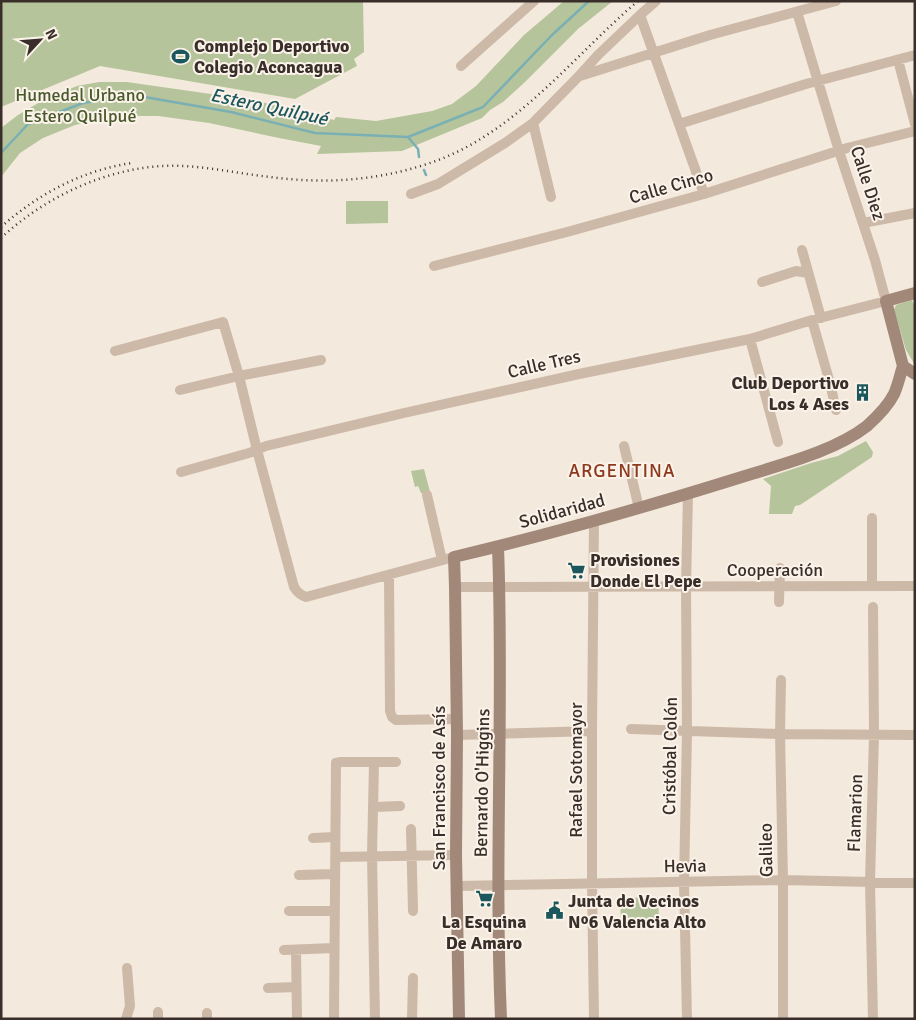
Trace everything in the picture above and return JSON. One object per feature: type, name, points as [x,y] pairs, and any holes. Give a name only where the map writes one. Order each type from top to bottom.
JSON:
[{"type":"main road","name":"Calle Tres","points":[[886,300],[914,295]]},
{"type":"main road","name":"Calle Diez","points":[[886,300],[904,366]]},
{"type":"main road","points":[[904,366],[915,374]]},
{"type":"main road","name":"Solidaridad","points":[[448,559],[688,494],[810,455],[853,435],[876,418],[893,394],[904,366]]},
{"type":"main road","name":"Bernardo O'Higgins","points":[[498,547],[500,734],[498,884],[501,1019]]},
{"type":"main road","name":"San Francisco de Asís","points":[[448,559],[455,587],[459,1019]]},
{"type":"street","points":[[461,66],[534,1]]},
{"type":"street","points":[[411,194],[438,184],[505,143],[533,123],[598,55],[656,1]]},
{"type":"street","points":[[578,77],[710,35],[836,1]]},
{"type":"street","name":"Calle Diez","points":[[797,12],[886,300]]},
{"type":"street","points":[[640,15],[704,194]]},
{"type":"street","points":[[679,124],[818,80],[915,55]]},
{"type":"street","points":[[898,60],[915,124]]},
{"type":"street","points":[[533,123],[551,197]]},
{"type":"street","name":"Calle Cinco","points":[[434,266],[704,194],[839,151],[915,130]]},
{"type":"street","points":[[863,223],[915,213]]},
{"type":"street","points":[[802,250],[836,410]]},
{"type":"street","points":[[762,282],[796,271],[808,273]]},
{"type":"street","name":"Calle Tres","points":[[181,472],[266,446],[579,374],[750,339],[886,300]]},
{"type":"street","points":[[115,351],[223,322],[239,376],[257,450]]},
{"type":"street","points":[[750,339],[778,442]]},
{"type":"street","points":[[180,390],[321,360]]},
{"type":"street","points":[[624,446],[639,508]]},
{"type":"street","name":"Solidaridad","points":[[257,450],[294,587],[299,594],[306,597],[448,559]]},
{"type":"street","name":"Cristóbal Colón","points":[[687,1019],[684,882],[688,494]]},
{"type":"street","points":[[427,495],[448,559]]},
{"type":"street","points":[[872,518],[872,586]]},
{"type":"street","name":"Rafael Sotomayor","points":[[594,520],[592,731],[594,1019]]},
{"type":"street","points":[[779,602],[780,568]]},
{"type":"street","points":[[389,575],[390,711],[392,717],[396,720],[457,719]]},
{"type":"street","name":"Cooperación","points":[[455,587],[915,586]]},
{"type":"street","name":"Flamarion","points":[[872,1019],[870,882],[874,735],[873,607]]},
{"type":"street","name":"Galileo","points":[[781,680],[783,1019]]},
{"type":"street","points":[[631,729],[780,734],[915,735]]},
{"type":"street","points":[[457,735],[592,731]]},
{"type":"street","points":[[374,762],[372,856],[375,1019]]},
{"type":"street","points":[[334,1019],[336,763],[396,762]]},
{"type":"street","points":[[374,807],[400,806]]},
{"type":"street","points":[[411,829],[413,911]]},
{"type":"street","points":[[313,838],[335,837]]},
{"type":"street","points":[[335,857],[456,855]]},
{"type":"street","points":[[299,875],[335,874]]},
{"type":"street","name":"Hevia","points":[[457,886],[783,880],[915,883]]},
{"type":"street","points":[[289,912],[334,911]]},
{"type":"street","points":[[284,950],[334,948]]},
{"type":"street","points":[[296,950],[297,1019]]},
{"type":"street","points":[[126,1019],[130,1006],[127,968]]},
{"type":"street","points":[[412,1019],[413,978]]},
{"type":"street","points":[[268,988],[296,986]]},
{"type":"green space","name":"Complejo Deportivo Colegio Aconcagua","points":[[1,1],[363,1],[364,52],[354,59],[357,66],[295,99],[100,66],[1,107]]},
{"type":"green space","name":"Humedal Urbano Estero Quilpué","points":[[564,1],[613,1],[578,29],[525,82],[482,118],[402,151],[317,154],[321,146],[209,123],[158,116],[115,116],[75,125],[43,138],[20,153],[1,177],[1,128],[45,99],[77,86],[99,82],[127,82],[253,100],[334,120],[336,117],[376,121],[432,111],[452,104],[476,86],[524,35]]},
{"type":"green space","points":[[346,201],[388,201],[388,223],[346,224]]},
{"type":"green space","points":[[912,300],[915,308],[915,365],[906,350],[894,310],[896,305]]},
{"type":"green space","points":[[866,441],[873,452],[872,457],[800,505],[795,506],[792,514],[769,514],[771,486],[763,479],[838,456]]},
{"type":"green space","points":[[424,469],[430,492],[426,494],[421,493],[418,486],[415,487],[411,471]]},
{"type":"green space","points":[[658,897],[659,921],[621,921],[620,898]]},
{"type":"waterway","name":"Estero Quilpué","points":[[1,153],[28,124],[83,103],[133,95],[231,112],[315,133],[408,137],[483,107],[552,35],[589,1]]},
{"type":"waterway","points":[[408,137],[418,149],[419,157]]},
{"type":"waterway","points":[[424,170],[426,175]]},
{"type":"railway","points":[[1,238],[36,210],[75,188],[117,173],[139,169],[161,166],[188,166],[290,179],[349,180],[408,170],[427,164],[458,151],[487,135],[514,115],[638,1]]},
{"type":"railway","points":[[1,227],[30,204],[62,185],[96,171],[132,163]]},
{"type":"place","name":"Complejo Deportivo Colegio Aconcagua","points":[[180,56]]},
{"type":"place","name":"Club Deportivo Los 4 Ases","points":[[863,393]]},
{"type":"place","name":"Provisiones Donde El Pepe","points":[[576,570]]},
{"type":"place","name":"La Esquina De Amaro","points":[[484,899]]},
{"type":"place","name":"Junta de Vecinos Nº6 Valencia Alto","points":[[554,911]]},
{"type":"district","name":"ARGENTINA","points":[[622,471]]}]
